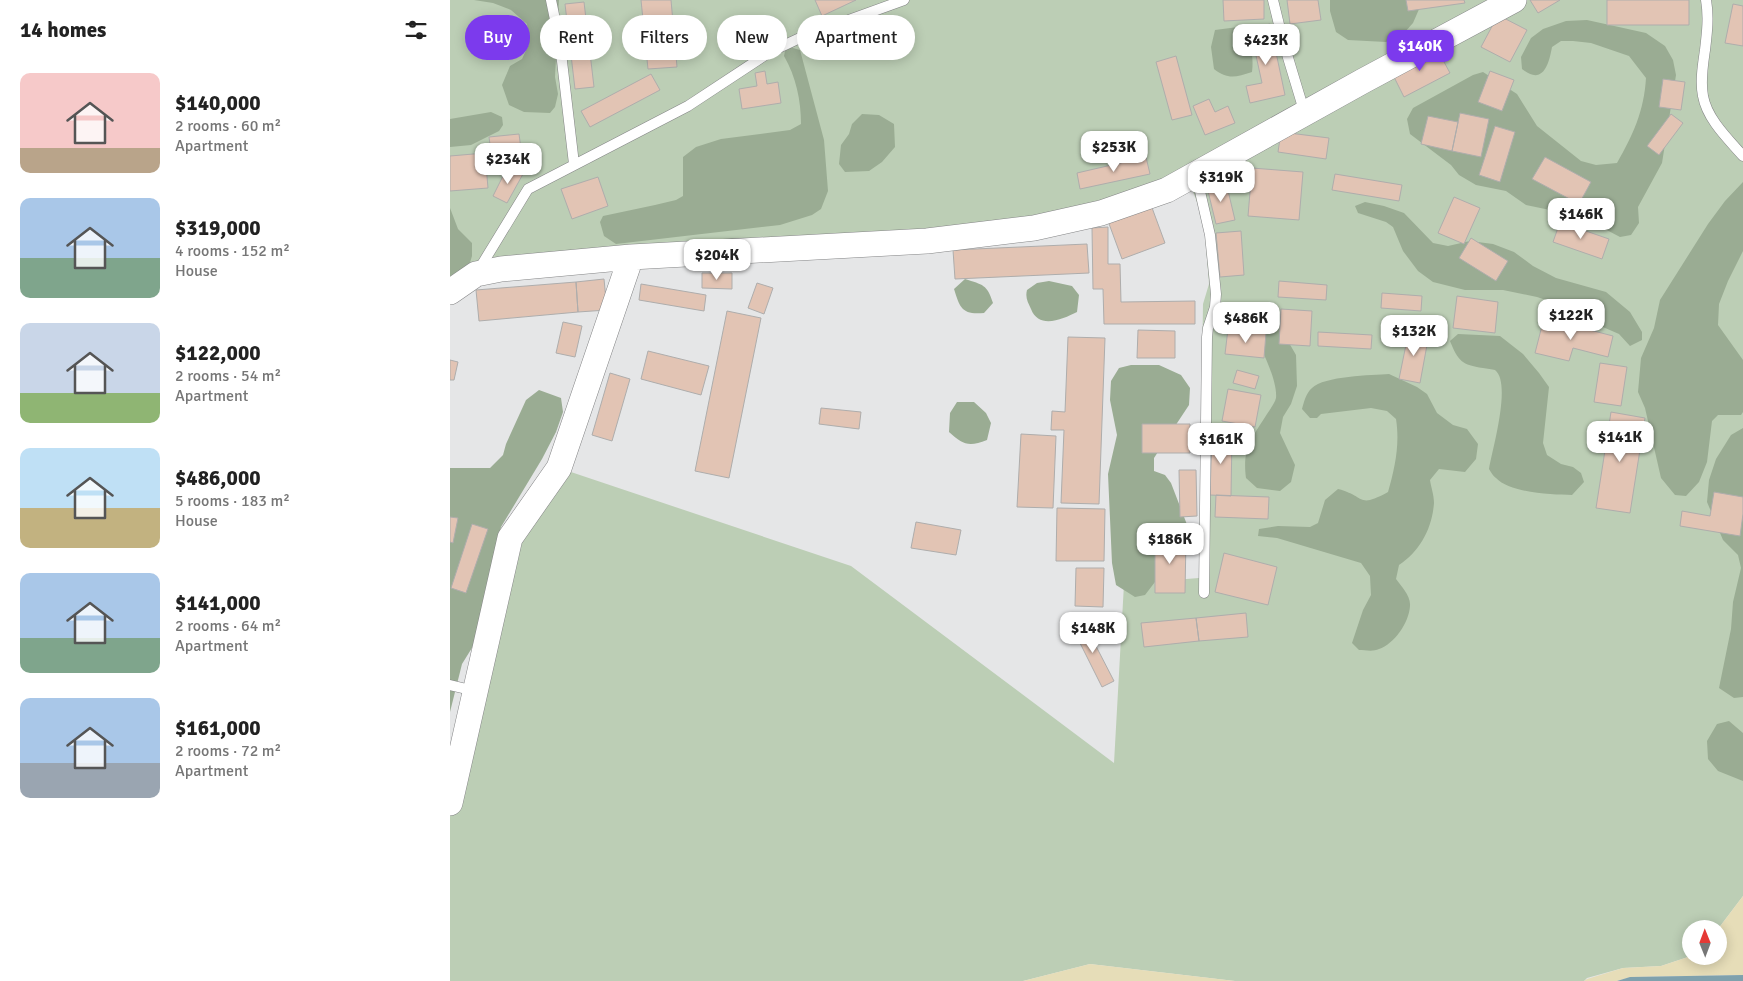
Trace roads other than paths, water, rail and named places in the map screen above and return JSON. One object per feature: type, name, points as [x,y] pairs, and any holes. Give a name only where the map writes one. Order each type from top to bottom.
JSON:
[{"type":"street","points":[[450,292],[476,274],[501,269],[631,257],[927,241],[1034,228],[1101,213],[1167,190],[1514,0]]},
{"type":"street","points":[[450,803],[510,538],[559,468],[631,257]]},
{"type":"lane","points":[[551,0],[560,44],[574,164]]},
{"type":"lane","points":[[476,274],[528,189],[688,106],[770,52],[802,37],[904,0]]},
{"type":"lane","points":[[1273,0],[1305,114]]},
{"type":"lane","points":[[1706,0],[1708,27],[1702,69],[1703,95],[1708,112],[1725,136],[1743,156]]},
{"type":"lane","points":[[1196,174],[1210,235],[1216,294],[1207,337],[1204,593]]},
{"type":"lane","points":[[450,685],[476,691]]},
{"type":"water","points":[[1743,975],[1743,981],[1617,981],[1630,977]]}]
